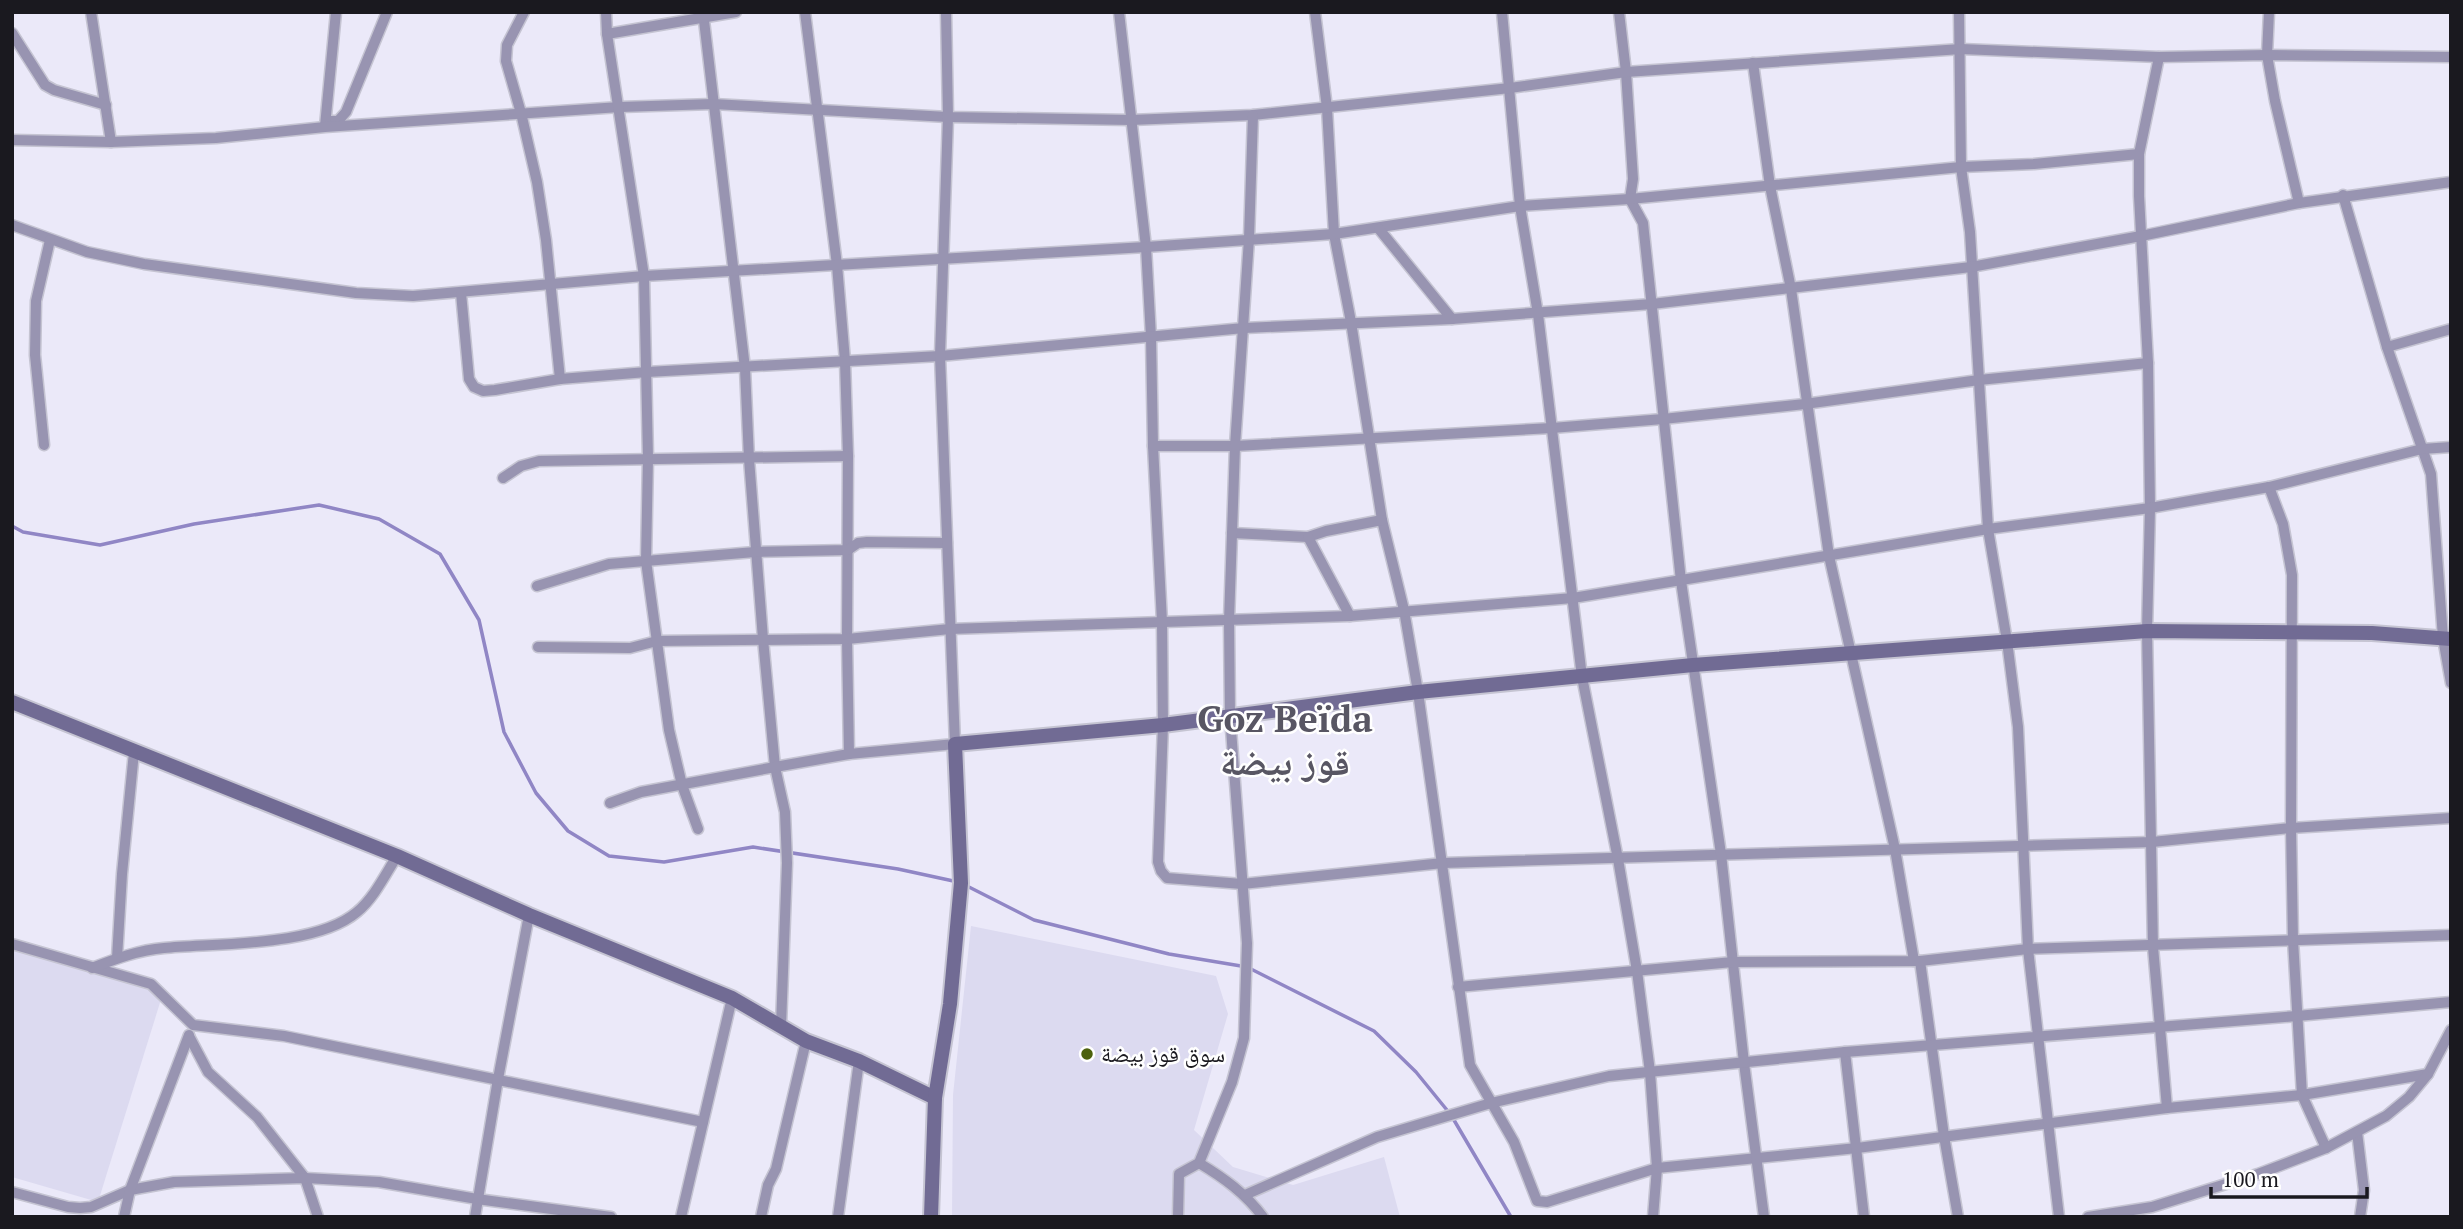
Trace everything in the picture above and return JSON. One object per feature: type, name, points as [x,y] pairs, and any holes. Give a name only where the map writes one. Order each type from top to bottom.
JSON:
[{"type":"main road","points":[[931,1217],[935,1098],[947,1029],[961,883],[955,744],[1163,725],[1418,692],[1806,655],[2147,631],[2292,631],[2447,638]]},
{"type":"main road","points":[[12,702],[397,856],[530,915],[732,998],[806,1041],[859,1061],[935,1098]]},
{"type":"street","points":[[91,12],[111,142]]},
{"type":"street","points":[[325,124],[336,12]]},
{"type":"street","points":[[325,124],[338,121],[346,112],[387,12]]},
{"type":"street","points":[[524,12],[505,52],[537,181],[546,240],[560,379]]},
{"type":"street","points":[[606,12],[607,34],[644,276],[648,458],[646,561],[669,730],[682,785],[698,830]]},
{"type":"street","points":[[607,34],[704,15],[736,12]]},
{"type":"street","points":[[805,12],[837,265],[845,361],[849,754]]},
{"type":"street","points":[[610,803],[641,792],[775,766],[849,754],[955,744],[940,356],[948,117],[946,12]]},
{"type":"street","points":[[1119,12],[1146,247],[1151,337],[1153,446],[1162,622],[1163,725],[1158,862],[1161,872],[1167,878],[1242,884],[1443,863],[2152,842],[2291,828],[2451,818]]},
{"type":"street","points":[[1315,12],[1327,108],[1334,234],[1351,322],[1382,520],[1404,610],[1418,692],[1470,1065],[1514,1142],[1537,1201],[1543,1203],[1657,1168],[2302,1094],[2428,1074]]},
{"type":"street","points":[[1502,12],[1520,206],[1538,314],[1581,677],[1618,859],[1637,971],[1650,1072],[1657,1168],[1653,1217]]},
{"type":"street","points":[[1619,12],[1633,179],[1630,199],[1643,223],[1681,581],[1721,854],[1764,1217]]},
{"type":"street","points":[[1959,12],[1961,167],[1970,232],[1989,529],[2018,727],[2028,949],[2059,1217]]},
{"type":"street","points":[[2269,12],[2267,55],[2275,102],[2299,203]]},
{"type":"street","points":[[704,15],[745,368],[755,552],[775,766],[785,812],[787,863],[781,1026]]},
{"type":"street","points":[[12,33],[45,85],[106,105]]},
{"type":"street","points":[[12,140],[111,142],[216,138],[325,124],[713,104],[948,117],[1131,120],[1253,115],[1510,88],[1626,72],[1961,49],[2159,57],[2451,57]]},
{"type":"street","points":[[2159,57],[2139,155],[2138,195],[2148,363],[2150,508],[2147,631],[2153,947],[2167,1108]]},
{"type":"street","points":[[1753,63],[1770,186],[1791,289],[1805,404],[1829,556],[1895,849],[1917,961],[1933,1046],[1944,1136],[1958,1217]]},
{"type":"street","points":[[1178,1217],[1179,1174],[1199,1163],[1232,1083],[1244,1038],[1247,943],[1230,716],[1229,621],[1235,446],[1249,239],[1253,115]]},
{"type":"street","points":[[12,225],[87,252],[144,264],[356,293],[413,296],[644,276],[1334,234],[1520,206],[1630,199],[1961,167],[2139,155]]},
{"type":"street","points":[[461,293],[469,379],[474,387],[483,391],[560,379],[647,372],[940,356],[1244,328],[1538,314],[1653,304],[1971,267],[2343,195],[2451,182]]},
{"type":"street","points":[[2343,195],[2387,346],[2431,474],[2451,683]]},
{"type":"street","points":[[1379,229],[1452,318]]},
{"type":"street","points":[[44,445],[35,355],[36,301],[50,240]]},
{"type":"street","points":[[2387,346],[2451,329]]},
{"type":"street","points":[[1153,446],[1235,446],[1370,439],[1663,419],[1805,404],[1979,380],[2148,363]]},
{"type":"street","points":[[538,647],[630,648],[657,641],[847,639],[950,629],[1350,616],[1573,598],[1989,529],[2150,508],[2269,488],[2422,449],[2451,447]]},
{"type":"street","points":[[503,478],[520,466],[539,461],[848,456]]},
{"type":"street","points":[[2269,488],[2283,524],[2292,575],[2293,940],[2302,1094],[2326,1148]]},
{"type":"street","points":[[1232,533],[1308,537],[1382,520]]},
{"type":"street","points":[[1308,537],[1350,616]]},
{"type":"street","points":[[537,586],[609,564],[755,552],[848,550],[867,542],[947,543]]},
{"type":"street","points":[[117,958],[134,752]]},
{"type":"street","points":[[91,968],[117,958],[162,948],[293,937],[326,929],[356,913],[374,892],[397,856]]},
{"type":"street","points":[[475,1217],[530,915]]},
{"type":"street","points":[[1458,987],[1733,962],[1917,961],[2028,949],[2153,947],[2451,935]]},
{"type":"street","points":[[12,944],[151,984],[193,1025],[284,1036],[704,1122]]},
{"type":"street","points":[[681,1217],[732,998]]},
{"type":"street","points":[[1245,1195],[1377,1138],[1491,1102],[1577,1082],[1845,1052],[2451,1002]]},
{"type":"street","points":[[124,1217],[130,1190],[193,1025]]},
{"type":"street","points":[[2088,1217],[2152,1207],[2258,1174],[2326,1148],[2386,1116],[2409,1097],[2428,1074],[2451,1030]]},
{"type":"street","points":[[188,1036],[208,1072],[257,1117],[305,1178],[318,1217]]},
{"type":"street","points":[[761,1217],[768,1185],[776,1169],[806,1041]]},
{"type":"street","points":[[1845,1052],[1864,1217]]},
{"type":"street","points":[[838,1217],[859,1061]]},
{"type":"street","points":[[2357,1132],[2364,1190],[2360,1217]]},
{"type":"street","points":[[1199,1163],[1226,1179],[1245,1195],[1263,1217]]},
{"type":"street","points":[[12,1192],[80,1208],[91,1207],[130,1190],[174,1182],[305,1178],[379,1182],[477,1199],[611,1217]]},
{"type":"shaded area","name":"سوق قوز بيضة","points":[[971,926],[1216,976],[1228,1014],[1194,1130],[1233,1167],[1293,1185],[1384,1157],[1400,1217],[952,1217],[953,1095]]},
{"type":"shaded area","points":[[12,946],[163,993],[98,1202],[12,1177]]},
{"type":"waterway","points":[[12,526],[23,532],[100,545],[194,524],[319,505],[379,519],[440,554],[479,620],[504,732],[536,793],[568,831],[609,856],[664,862],[753,847],[898,869],[958,882]]},
{"type":"waterway","points":[[965,885],[1034,920],[1169,954],[1247,967],[1374,1031],[1416,1072],[1451,1115],[1511,1217]]},
{"type":"place","name":"سوق قوز بيضة","points":[[1087,1054]]},
{"type":"district","name":"Goz Beïda قوز بيضة","points":[[1285,740]]}]
